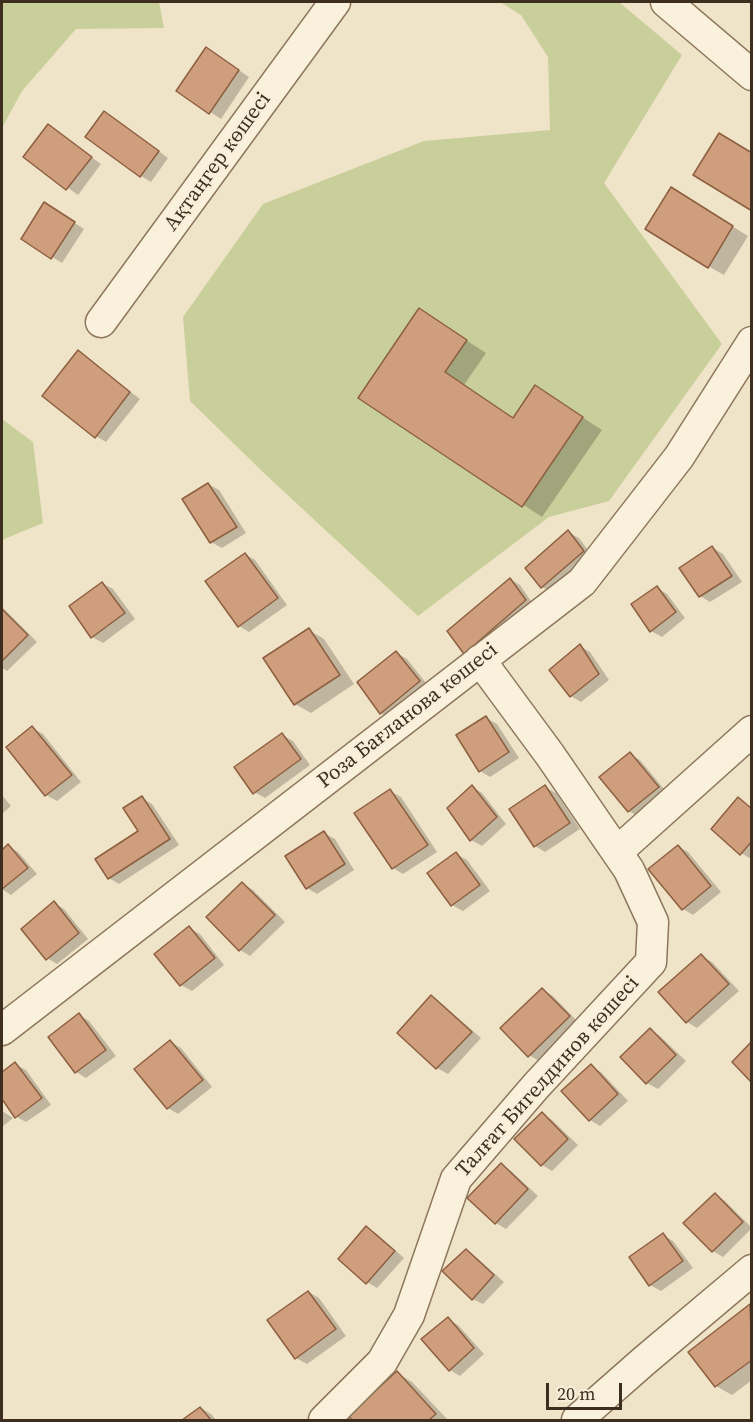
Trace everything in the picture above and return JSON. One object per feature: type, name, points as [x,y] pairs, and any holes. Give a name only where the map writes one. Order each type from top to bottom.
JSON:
[{"type":"street","name":"Ақтаңгер көшесі","points":[[101,322],[335,2]]},
{"type":"street","points":[[666,2],[752,75]]},
{"type":"street","name":"Роза Бағланова көшесі","points":[[2,1030],[582,582],[679,457],[752,342]]},
{"type":"street","name":"Талғат Бигелдинов көшесі","points":[[324,1420],[382,1362],[409,1315],[456,1179],[536,1086],[651,962],[653,922],[629,870],[480,660]]},
{"type":"street","points":[[617,852],[752,731]]},
{"type":"street","points":[[577,1420],[752,1270]]},
{"type":"green space","points":[[2,2],[159,2],[164,28],[76,29],[22,91],[2,128]]},
{"type":"green space","points":[[500,2],[619,2],[682,55],[604,183],[722,344],[609,501],[549,517],[418,616],[190,401],[183,317],[263,204],[424,141],[550,130],[548,57],[521,15]]},
{"type":"green space","points":[[2,419],[33,442],[43,523],[2,540]]},
{"type":"building","points":[[206,47],[239,70],[209,114],[176,91]]},
{"type":"building","points":[[104,111],[159,151],[140,177],[85,137]]},
{"type":"building","points":[[48,124],[92,157],[66,190],[23,157]]},
{"type":"building","points":[[719,133],[752,153],[752,211],[693,175]]},
{"type":"building","points":[[671,187],[733,226],[708,268],[645,229]]},
{"type":"building","points":[[44,202],[75,222],[51,259],[21,239]]},
{"type":"building","points":[[419,308],[467,340],[445,372],[513,418],[535,385],[583,417],[522,507],[358,398]]},
{"type":"building","points":[[78,350],[130,392],[95,438],[42,396]]},
{"type":"building","points":[[208,483],[237,527],[210,543],[182,499]]},
{"type":"building","points":[[568,530],[584,551],[541,588],[525,568]]},
{"type":"building","points":[[712,546],[732,576],[699,597],[679,568]]},
{"type":"building","points":[[245,553],[278,598],[238,627],[205,581]]},
{"type":"building","points":[[510,578],[526,600],[464,654],[447,631]]},
{"type":"building","points":[[102,582],[125,613],[91,638],[69,606]]},
{"type":"building","points":[[657,586],[676,612],[650,632],[631,604]]},
{"type":"building","points":[[2,609],[28,635],[2,661]]},
{"type":"building","points":[[309,628],[340,675],[294,705],[263,658]]},
{"type":"building","points":[[580,644],[599,674],[570,697],[549,670]]},
{"type":"building","points":[[396,651],[420,681],[380,714],[357,682]]},
{"type":"building","points":[[486,716],[509,752],[479,772],[456,735]]},
{"type":"building","points":[[32,726],[72,775],[45,796],[6,747]]},
{"type":"building","points":[[282,733],[301,759],[253,794],[234,767]]},
{"type":"building","points":[[630,752],[659,787],[628,812],[599,777]]},
{"type":"building","points":[[472,785],[497,817],[470,841],[447,808]]},
{"type":"building","points":[[545,785],[570,823],[534,847],[509,809]]},
{"type":"building","points":[[390,789],[428,845],[392,869],[354,813]]},
{"type":"building","points":[[142,796],[170,839],[108,879],[95,859],[138,831],[123,808]]},
{"type":"building","points":[[738,797],[752,809],[752,841],[740,855],[711,829]]},
{"type":"building","points":[[324,831],[345,864],[306,889],[285,856]]},
{"type":"building","points":[[8,844],[28,868],[2,889],[2,850]]},
{"type":"building","points":[[678,845],[711,886],[682,910],[648,869]]},
{"type":"building","points":[[456,852],[480,885],[451,906],[427,873]]},
{"type":"building","points":[[242,882],[275,915],[239,951],[206,917]]},
{"type":"building","points":[[54,901],[79,933],[46,960],[21,929]]},
{"type":"building","points":[[189,926],[215,958],[180,986],[154,954]]},
{"type":"building","points":[[701,954],[729,984],[686,1023],[658,992]]},
{"type":"building","points":[[542,988],[570,1016],[528,1057],[500,1028]]},
{"type":"building","points":[[431,995],[472,1032],[436,1069],[397,1033]]},
{"type":"building","points":[[79,1013],[106,1050],[75,1073],[48,1037]]},
{"type":"building","points":[[650,1028],[676,1055],[646,1084],[620,1057]]},
{"type":"building","points":[[170,1040],[203,1080],[167,1109],[134,1069]]},
{"type":"building","points":[[752,1041],[752,1083],[732,1062]]},
{"type":"building","points":[[15,1062],[42,1098],[15,1118],[2,1099],[2,1072]]},
{"type":"building","points":[[591,1064],[618,1094],[589,1121],[561,1091]]},
{"type":"building","points":[[542,1112],[568,1139],[541,1166],[514,1139]]},
{"type":"building","points":[[501,1163],[528,1189],[495,1224],[467,1198]]},
{"type":"building","points":[[715,1193],[743,1222],[712,1252],[683,1223]]},
{"type":"building","points":[[366,1226],[395,1251],[366,1284],[338,1259]]},
{"type":"building","points":[[663,1233],[683,1261],[649,1286],[629,1257]]},
{"type":"building","points":[[466,1249],[494,1275],[472,1300],[442,1271]]},
{"type":"building","points":[[308,1291],[336,1329],[295,1359],[267,1320]]},
{"type":"building","points":[[750,1304],[752,1360],[715,1387],[688,1352]]},
{"type":"building","points":[[448,1317],[474,1348],[449,1371],[421,1339]]},
{"type":"building","points":[[397,1371],[436,1414],[429,1420],[352,1420],[348,1416]]},
{"type":"building","points":[[200,1407],[211,1420],[182,1420]]}]
